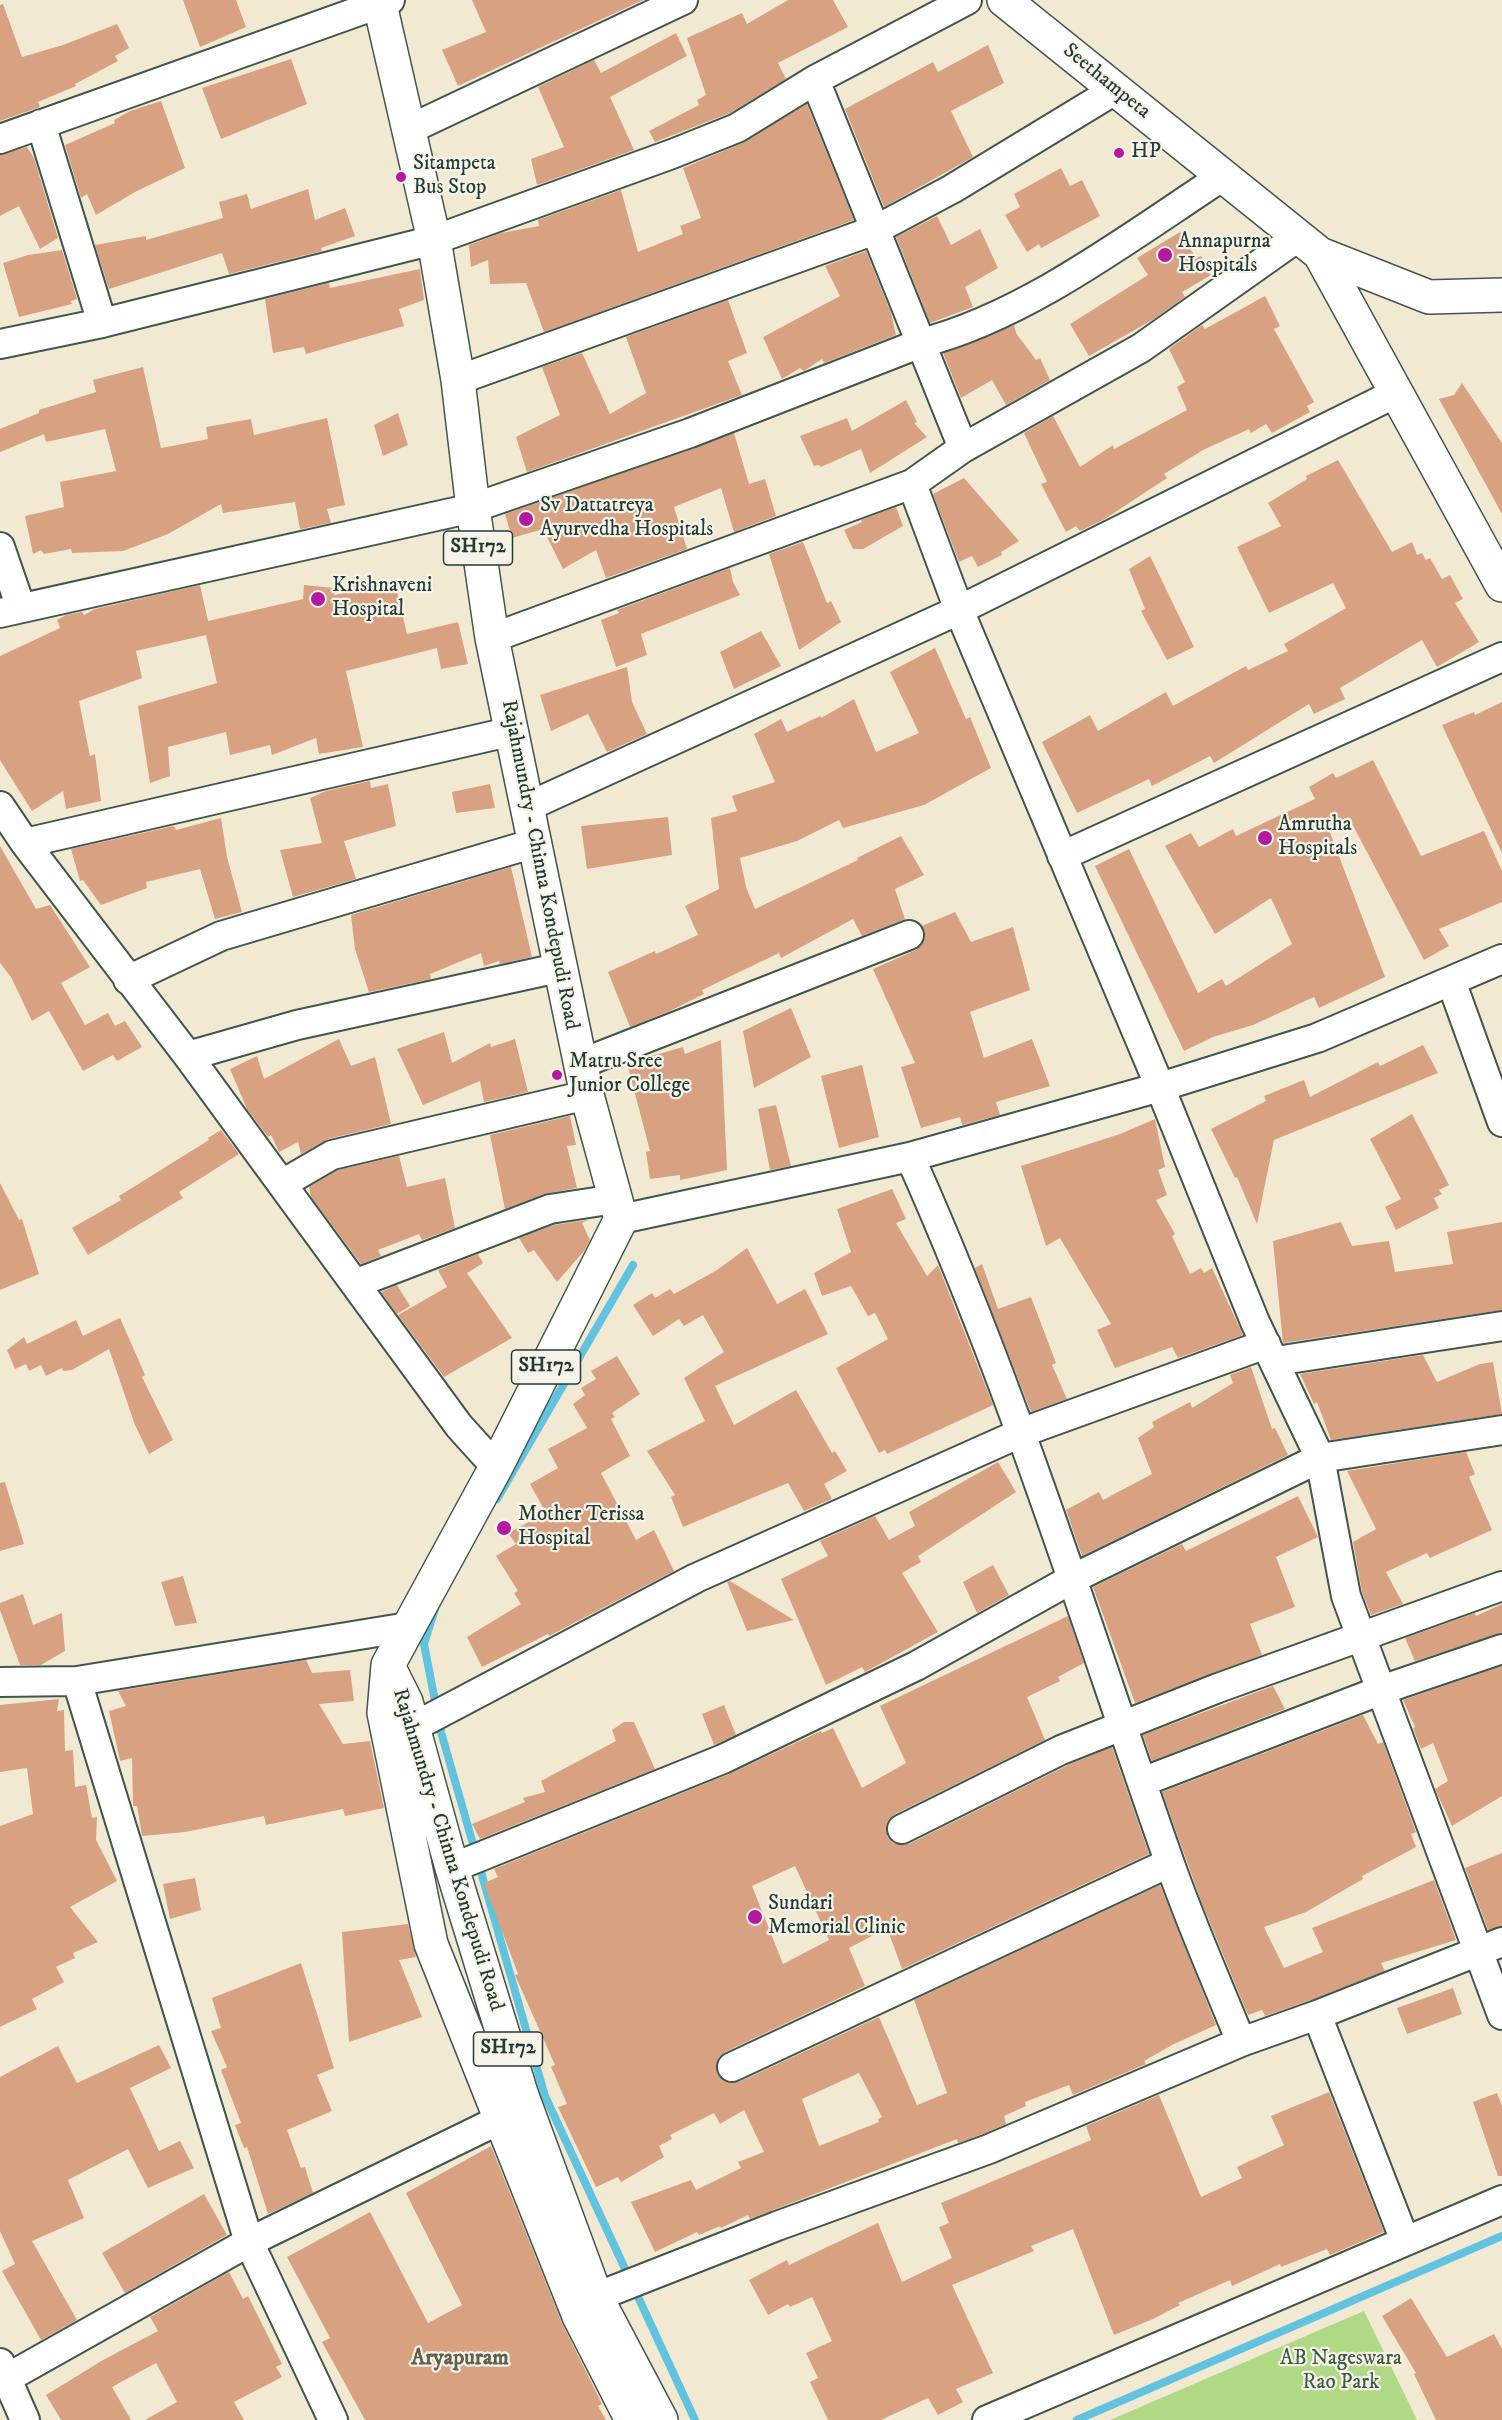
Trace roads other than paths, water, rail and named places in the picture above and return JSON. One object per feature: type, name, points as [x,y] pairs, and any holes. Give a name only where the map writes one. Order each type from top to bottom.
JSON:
[{"type":"main road","name":"Seethampeta","points":[[1004,0],[1309,245]]},
{"type":"main road","name":"Rajahmundry - Chinna Kondepudi Road","points":[[383,2],[434,240],[458,380],[472,508],[492,638],[513,732],[558,968],[587,1095],[618,1209],[496,1467],[388,1665],[406,1702],[452,1868],[522,2096],[596,2297],[661,2420]]},
{"type":"main road","points":[[1309,245],[1429,297],[1502,295]]},
{"type":"main road","points":[[1309,245],[1396,393],[1502,585]]},
{"type":"main road","name":"SH172","points":[[388,1665],[384,1713],[431,1944],[499,2120],[579,2316],[632,2420]]},
{"type":"street","points":[[410,129],[682,0]]},
{"type":"street","points":[[0,344],[102,323],[434,240],[672,154],[737,128],[815,80],[967,0]]},
{"type":"street","points":[[0,139],[383,2]]},
{"type":"street","points":[[815,80],[963,448]]},
{"type":"street","points":[[458,380],[875,230],[952,189],[1115,90]]},
{"type":"street","points":[[41,124],[102,323]]},
{"type":"street","points":[[0,547],[11,611],[472,508],[690,433],[921,343],[957,334],[1005,311],[1091,262],[1223,176]]},
{"type":"street","points":[[492,638],[912,484],[963,448],[1141,348],[1309,245]]},
{"type":"street","points":[[527,807],[959,610],[1396,393]]},
{"type":"street","points":[[912,484],[959,610],[1062,856],[1271,1352],[1320,1458],[1346,1596],[1381,1690],[1490,1946],[1502,2015]]},
{"type":"street","points":[[1062,856],[1502,657]]},
{"type":"street","points":[[25,843],[513,732]]},
{"type":"street","points":[[0,806],[25,843],[188,1056],[357,1283],[459,1426],[496,1467]]},
{"type":"street","points":[[128,980],[221,936],[535,843]]},
{"type":"street","points":[[580,1064],[909,935]]},
{"type":"street","points":[[357,1283],[550,1209],[618,1209],[910,1157],[1160,1087],[1317,1038],[1502,959]]},
{"type":"street","points":[[188,1056],[297,1025],[558,968]]},
{"type":"street","points":[[1451,981],[1502,1122]]},
{"type":"street","points":[[282,1184],[332,1155],[587,1095]]},
{"type":"street","points":[[910,1157],[941,1225],[1023,1432],[1169,1863],[1240,2042]]},
{"type":"street","points":[[411,1724],[423,1722],[696,1578],[1023,1432],[1271,1352],[1502,1326]]},
{"type":"street","points":[[452,1868],[723,1759],[916,1666],[1072,1579],[1320,1458],[1502,1430]]},
{"type":"street","points":[[902,1829],[1061,1750],[1123,1725],[1502,1586]]},
{"type":"street","points":[[0,1682],[77,1681],[408,1627]]},
{"type":"street","points":[[1142,1782],[1381,1690],[1502,1649]]},
{"type":"street","points":[[77,1681],[249,2242],[333,2420]]},
{"type":"street","points":[[732,2067],[1169,1863]]},
{"type":"street","points":[[596,2297],[777,2226],[989,2149],[1240,2042],[1317,2015],[1490,1946]]},
{"type":"street","points":[[1317,2015],[1405,2241]]},
{"type":"street","points":[[26,2420],[2,2374],[249,2242],[499,2120]]},
{"type":"street","points":[[987,2420],[1502,2200]]},
{"type":"waterway","points":[[497,1499],[633,1265]]},
{"type":"waterway","points":[[435,1609],[424,1644],[441,1732],[545,2096],[695,2420]]},
{"type":"waterway","points":[[1077,2420],[1502,2236]]},
{"type":"place","name":"HP","points":[[1119,153]]},
{"type":"place","name":"Sitampeta Bus Stop","points":[[401,177]]},
{"type":"place","name":"Annapurna Hospitals","points":[[1165,255]]},
{"type":"place","name":"Sv Dattatreya Ayurvedha Hospitals","points":[[526,519]]},
{"type":"place","name":"Krishnaveni Hospital","points":[[318,599]]},
{"type":"place","name":"Amrutha Hospitals","points":[[1265,838]]},
{"type":"place","name":"Matru Sree Junior College","points":[[557,1075]]},
{"type":"place","name":"Mother Terissa Hospital","points":[[504,1528]]},
{"type":"place","name":"Sundari Memorial Clinic","points":[[755,1917]]},
{"type":"district","name":"Aryapuram","points":[[460,2359]]},
{"type":"park label","name":"AB Nageswara Rao Park","points":[[1341,2372]]}]
